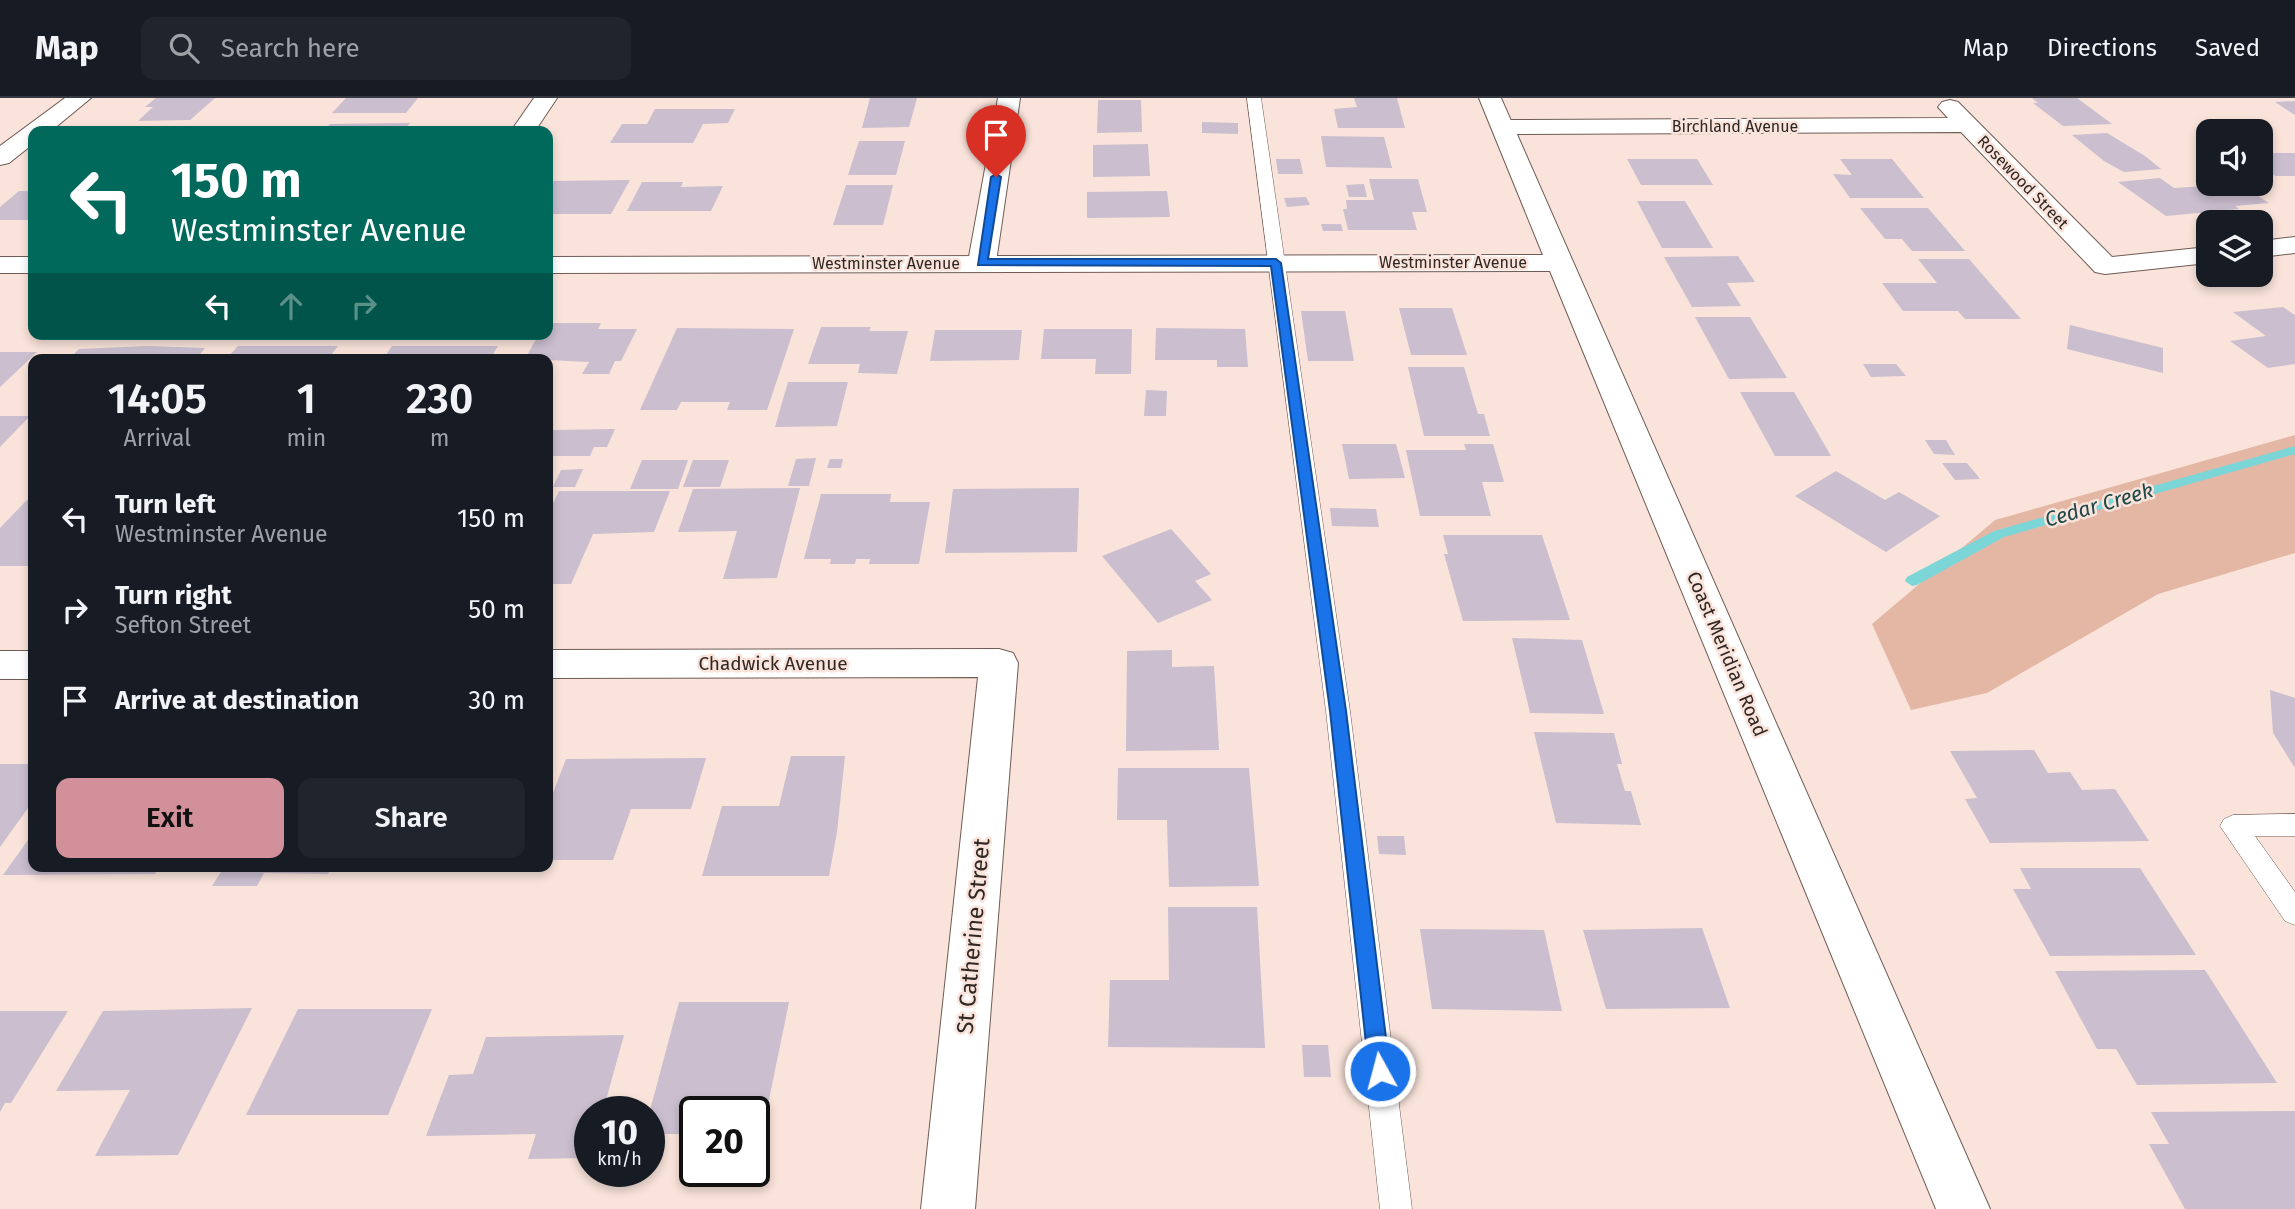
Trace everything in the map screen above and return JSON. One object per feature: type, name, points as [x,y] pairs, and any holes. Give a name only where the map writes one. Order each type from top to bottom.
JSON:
[{"type":"street","points":[[43,126],[80,98]]},
{"type":"street","points":[[526,126],[546,98]]},
{"type":"street","points":[[982,262],[1009,98]]},
{"type":"street","name":"Rosewood Street","points":[[1942,98],[2105,266],[2196,256]]},
{"type":"street","name":"Birchland Avenue","points":[[1497,112],[1967,125]]},
{"type":"street","name":"Coast Meridian Road","points":[[1497,112],[1963,1209]]},
{"type":"street","points":[[0,158],[28,137]]},
{"type":"street","points":[[2273,248],[2295,245]]},
{"type":"street","name":"Westminster Avenue","points":[[553,265],[982,262],[1559,263]]},
{"type":"street","points":[[0,265],[28,265]]},
{"type":"street","name":"Chadwick Avenue","points":[[553,664],[999,663]]},
{"type":"street","name":"St Catherine Street","points":[[948,1209],[999,663]]},
{"type":"street","points":[[0,665],[28,665]]},
{"type":"lane","points":[[1254,98],[1338,711],[1396,1209]]},
{"type":"lane","points":[[2295,825],[2233,826],[2295,913]]},
{"type":"shaded area","points":[[2295,435],[2295,553],[2158,594],[1987,693],[1911,710],[1872,624],[1995,520]]},
{"type":"building","points":[[156,98],[215,98],[190,120],[138,121],[153,107],[145,107]]},
{"type":"building","points":[[346,98],[418,98],[406,113],[332,113]]},
{"type":"building","points":[[870,98],[917,98],[909,127],[862,128]]},
{"type":"building","points":[[1354,98],[1397,98],[1405,128],[1338,128],[1334,109],[1357,107]]},
{"type":"building","points":[[2032,98],[2077,98],[2112,124],[2063,126],[2033,103],[2038,103]]},
{"type":"building","points":[[1098,100],[1141,100],[1142,132],[1097,133]]},
{"type":"building","points":[[2295,101],[2295,115],[2275,102]]},
{"type":"building","points":[[655,109],[735,109],[728,123],[703,124],[693,143],[610,143],[622,124],[647,124]]},
{"type":"building","points":[[1202,122],[1238,123],[1238,134],[1202,133]]},
{"type":"building","points":[[410,123],[407,126],[328,126]]},
{"type":"building","points":[[2107,133],[2161,169],[2124,172],[2104,161],[2072,135]]},
{"type":"building","points":[[1321,136],[1384,137],[1392,168],[1326,167]]},
{"type":"building","points":[[859,141],[905,141],[896,175],[848,175]]},
{"type":"building","points":[[1148,144],[1150,176],[1093,177],[1093,145]]},
{"type":"building","points":[[2273,153],[2295,153],[2295,176],[2275,176]]},
{"type":"building","points":[[1276,159],[1300,159],[1303,174],[1278,174]]},
{"type":"building","points":[[1627,159],[1697,159],[1713,185],[1641,185]]},
{"type":"building","points":[[1840,159],[1892,159],[1924,198],[1850,198],[1833,174],[1852,175]]},
{"type":"building","points":[[2160,178],[2174,188],[2196,187],[2196,196],[2258,196],[2269,203],[2235,206],[2239,209],[2196,210],[2196,213],[2166,216],[2118,182]]},
{"type":"building","points":[[1369,179],[1418,179],[1427,212],[1412,212],[1417,230],[1348,230],[1343,209],[1347,209],[1346,200],[1374,200]]},
{"type":"building","points":[[630,180],[611,214],[553,214],[553,181]]},
{"type":"building","points":[[642,182],[683,182],[681,187],[723,186],[711,211],[627,211]]},
{"type":"building","points":[[1364,184],[1367,197],[1349,197],[1346,185]]},
{"type":"building","points":[[846,185],[893,185],[883,225],[833,225]]},
{"type":"building","points":[[19,191],[28,191],[28,220],[0,220],[0,207]]},
{"type":"building","points":[[1167,191],[1170,217],[1087,218],[1087,192]]},
{"type":"building","points":[[1306,197],[1310,205],[1287,207],[1284,198]]},
{"type":"building","points":[[1637,201],[1685,201],[1713,248],[1662,248]]},
{"type":"building","points":[[1860,208],[1928,208],[1965,251],[1912,251],[1902,239],[1885,239]]},
{"type":"building","points":[[1321,224],[1341,224],[1343,231],[1323,231]]},
{"type":"building","points":[[1738,256],[1755,282],[1727,283],[1741,306],[1692,307],[1664,257]]},
{"type":"building","points":[[1918,259],[1969,259],[2021,319],[1965,319],[1958,311],[1903,311],[1882,283],[1937,283]]},
{"type":"building","points":[[2283,307],[2295,315],[2295,364],[2268,368],[2230,341],[2266,336],[2233,312]]},
{"type":"building","points":[[1399,308],[1452,308],[1467,355],[1411,355]]},
{"type":"building","points":[[1301,311],[1345,311],[1354,361],[1308,361]]},
{"type":"building","points":[[1695,317],[1750,317],[1787,378],[1729,379]]},
{"type":"building","points":[[553,323],[601,323],[598,329],[637,329],[621,361],[615,361],[609,374],[582,374],[589,362],[553,360],[553,354],[528,354],[536,340],[553,340]]},
{"type":"building","points":[[2070,325],[2163,348],[2163,373],[2067,349]]},
{"type":"building","points":[[821,327],[871,327],[869,331],[908,331],[897,374],[858,373],[860,364],[808,364]]},
{"type":"building","points":[[677,328],[794,329],[767,410],[727,410],[730,402],[681,402],[677,410],[640,410]]},
{"type":"building","points":[[1156,328],[1245,329],[1248,367],[1217,367],[1217,360],[1155,360]]},
{"type":"building","points":[[1044,329],[1132,329],[1131,374],[1095,374],[1096,359],[1041,359]]},
{"type":"building","points":[[935,330],[1022,330],[1019,360],[930,361]]},
{"type":"building","points":[[147,346],[205,348],[200,354],[74,354],[79,349]]},
{"type":"building","points":[[238,346],[338,346],[332,354],[231,354]]},
{"type":"building","points":[[392,346],[498,346],[493,354],[386,354]]},
{"type":"building","points":[[0,352],[37,352],[28,354],[28,361],[0,387]]},
{"type":"building","points":[[1863,364],[1896,364],[1906,376],[1871,377]]},
{"type":"building","points":[[1408,367],[1464,367],[1478,414],[1484,414],[1490,436],[1424,436]]},
{"type":"building","points":[[788,382],[848,382],[837,426],[775,427]]},
{"type":"building","points":[[1146,390],[1167,391],[1166,416],[1144,416]]},
{"type":"building","points":[[1740,392],[1794,392],[1831,456],[1775,456]]},
{"type":"building","points":[[0,416],[28,416],[28,418],[0,447]]},
{"type":"building","points":[[615,429],[607,447],[594,447],[590,456],[553,456],[553,430]]},
{"type":"building","points":[[1925,440],[1946,440],[1955,455],[1934,454]]},
{"type":"building","points":[[1342,444],[1396,444],[1405,478],[1349,479]]},
{"type":"building","points":[[1464,444],[1493,444],[1504,482],[1482,482],[1491,516],[1420,516],[1406,450],[1466,450]]},
{"type":"building","points":[[816,458],[809,486],[788,486],[796,459]]},
{"type":"building","points":[[830,459],[843,459],[841,468],[827,468]]},
{"type":"building","points":[[642,460],[688,460],[678,489],[630,489]]},
{"type":"building","points":[[693,460],[729,460],[720,487],[683,487]]},
{"type":"building","points":[[1942,463],[1967,463],[1980,479],[1955,480]]},
{"type":"building","points":[[583,469],[575,487],[553,487],[561,470]]},
{"type":"building","points":[[1836,471],[1885,500],[1899,492],[1940,516],[1886,552],[1795,496]]},
{"type":"building","points":[[800,488],[777,578],[723,579],[737,531],[678,532],[693,489]]},
{"type":"building","points":[[1079,488],[1077,552],[945,553],[953,489]]},
{"type":"building","points":[[559,491],[670,491],[654,532],[593,534],[571,584],[553,584],[553,504]]},
{"type":"building","points":[[821,494],[891,494],[890,502],[930,502],[919,564],[869,564],[870,559],[856,559],[855,564],[830,564],[831,559],[804,559]]},
{"type":"building","points":[[28,500],[28,566],[0,566],[0,528]]},
{"type":"building","points":[[1330,508],[1376,509],[1379,527],[1332,526]]},
{"type":"building","points":[[1171,529],[1211,574],[1195,581],[1212,600],[1158,623],[1102,556]]},
{"type":"building","points":[[1443,535],[1542,535],[1570,620],[1463,621],[1444,554],[1448,554]]},
{"type":"building","points":[[1512,638],[1582,640],[1604,714],[1530,713]]},
{"type":"building","points":[[1172,650],[1172,667],[1214,666],[1219,750],[1126,751],[1127,651]]},
{"type":"building","points":[[2270,690],[2295,698],[2295,768],[2273,733]]},
{"type":"building","points":[[1534,732],[1614,733],[1622,764],[1617,764],[1625,791],[1631,791],[1641,825],[1556,823]]},
{"type":"building","points":[[2034,750],[2048,773],[2070,772],[2082,790],[2115,789],[2149,841],[1990,843],[1965,799],[1977,798],[1950,751]]},
{"type":"building","points":[[791,756],[845,756],[837,832],[829,876],[702,876],[722,806],[779,806]]},
{"type":"building","points":[[706,758],[691,809],[631,809],[613,860],[553,860],[553,793],[566,759]]},
{"type":"building","points":[[0,764],[28,764],[28,808],[0,847]]},
{"type":"building","points":[[1118,768],[1249,768],[1259,886],[1169,887],[1167,820],[1117,820]]},
{"type":"building","points":[[1377,836],[1404,836],[1406,855],[1379,854]]},
{"type":"building","points":[[28,840],[28,872],[156,872],[155,874],[3,875]]},
{"type":"building","points":[[2020,868],[2140,868],[2196,955],[2050,956],[2013,889],[2031,889]]},
{"type":"building","points":[[221,872],[329,872],[264,873],[257,886],[212,886]]},
{"type":"building","points":[[1168,907],[1257,907],[1265,1048],[1108,1047],[1110,980],[1169,980]]},
{"type":"building","points":[[1702,928],[1730,1008],[1606,1009],[1583,930]]},
{"type":"building","points":[[1420,929],[1544,930],[1562,1011],[1432,1009]]},
{"type":"building","points":[[2205,970],[2277,1083],[2137,1085],[2116,1049],[2097,1049],[2055,971]]},
{"type":"building","points":[[679,1002],[789,1002],[770,1096],[679,1096],[679,1134],[665,1134],[665,1096],[654,1096]]},
{"type":"building","points":[[252,1008],[178,1155],[95,1156],[130,1090],[56,1091],[103,1011]]},
{"type":"building","points":[[298,1009],[432,1009],[388,1115],[246,1115]]},
{"type":"building","points":[[0,1011],[68,1011],[11,1103],[5,1103],[0,1112]]},
{"type":"building","points":[[624,1035],[607,1096],[574,1096],[574,1158],[528,1159],[536,1134],[426,1136],[449,1075],[473,1074],[486,1037]]},
{"type":"building","points":[[1302,1045],[1328,1045],[1331,1077],[1304,1077]]},
{"type":"building","points":[[2295,1111],[2295,1209],[2185,1209],[2149,1144],[2169,1144],[2151,1112]]},
{"type":"waterway","name":"Cedar Creek","points":[[1912,581],[1999,534],[2295,450]]},
{"type":"route","points":[[996,177],[982,262],[1276,263],[1338,711],[1380,1071]]}]
